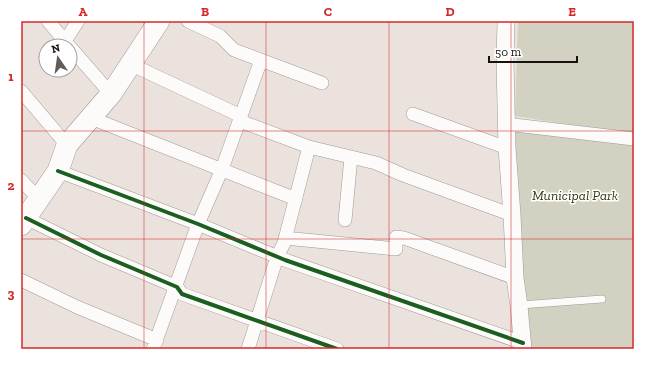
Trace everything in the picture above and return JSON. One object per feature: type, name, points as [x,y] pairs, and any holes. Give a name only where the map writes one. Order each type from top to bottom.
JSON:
[{"type":"main road","points":[[24,222],[58,171],[67,146],[111,94],[159,21]]},
{"type":"street","points":[[48,21],[62,38]]},
{"type":"street","points":[[71,38],[78,21]]},
{"type":"street","points":[[188,21],[220,36],[234,50],[322,82]]},
{"type":"street","points":[[58,171],[198,224],[277,257],[522,346],[515,278],[507,148],[506,21]]},
{"type":"street","points":[[78,56],[111,94]]},
{"type":"street","points":[[21,280],[157,346],[198,224],[222,169],[261,60]]},
{"type":"street","points":[[130,64],[241,118],[309,147],[376,164],[512,215]]},
{"type":"street","points":[[21,91],[67,146]]},
{"type":"street","points":[[413,114],[507,148]]},
{"type":"street","points":[[91,118],[296,199]]},
{"type":"street","points":[[506,124],[634,139]]},
{"type":"street","points":[[248,349],[277,257],[285,238],[309,147]]},
{"type":"street","points":[[346,220],[351,157]]},
{"type":"street","points":[[21,180],[39,199]]},
{"type":"street","points":[[24,222],[177,287],[182,294],[258,320],[312,345],[337,349]]},
{"type":"street","points":[[285,238],[396,249],[396,237],[404,238],[515,278]]},
{"type":"lane","points":[[519,306],[602,299]]},
{"type":"green space","points":[[518,21],[634,21],[634,135],[515,116]]},
{"type":"green space","name":"Municipal Park","points":[[512,129],[634,142],[634,349],[526,349]]},
{"type":"cycle path","points":[[58,171],[198,224],[285,260],[523,343]]},
{"type":"cycle path","points":[[26,218],[101,255],[177,287],[182,294],[337,349]]}]
